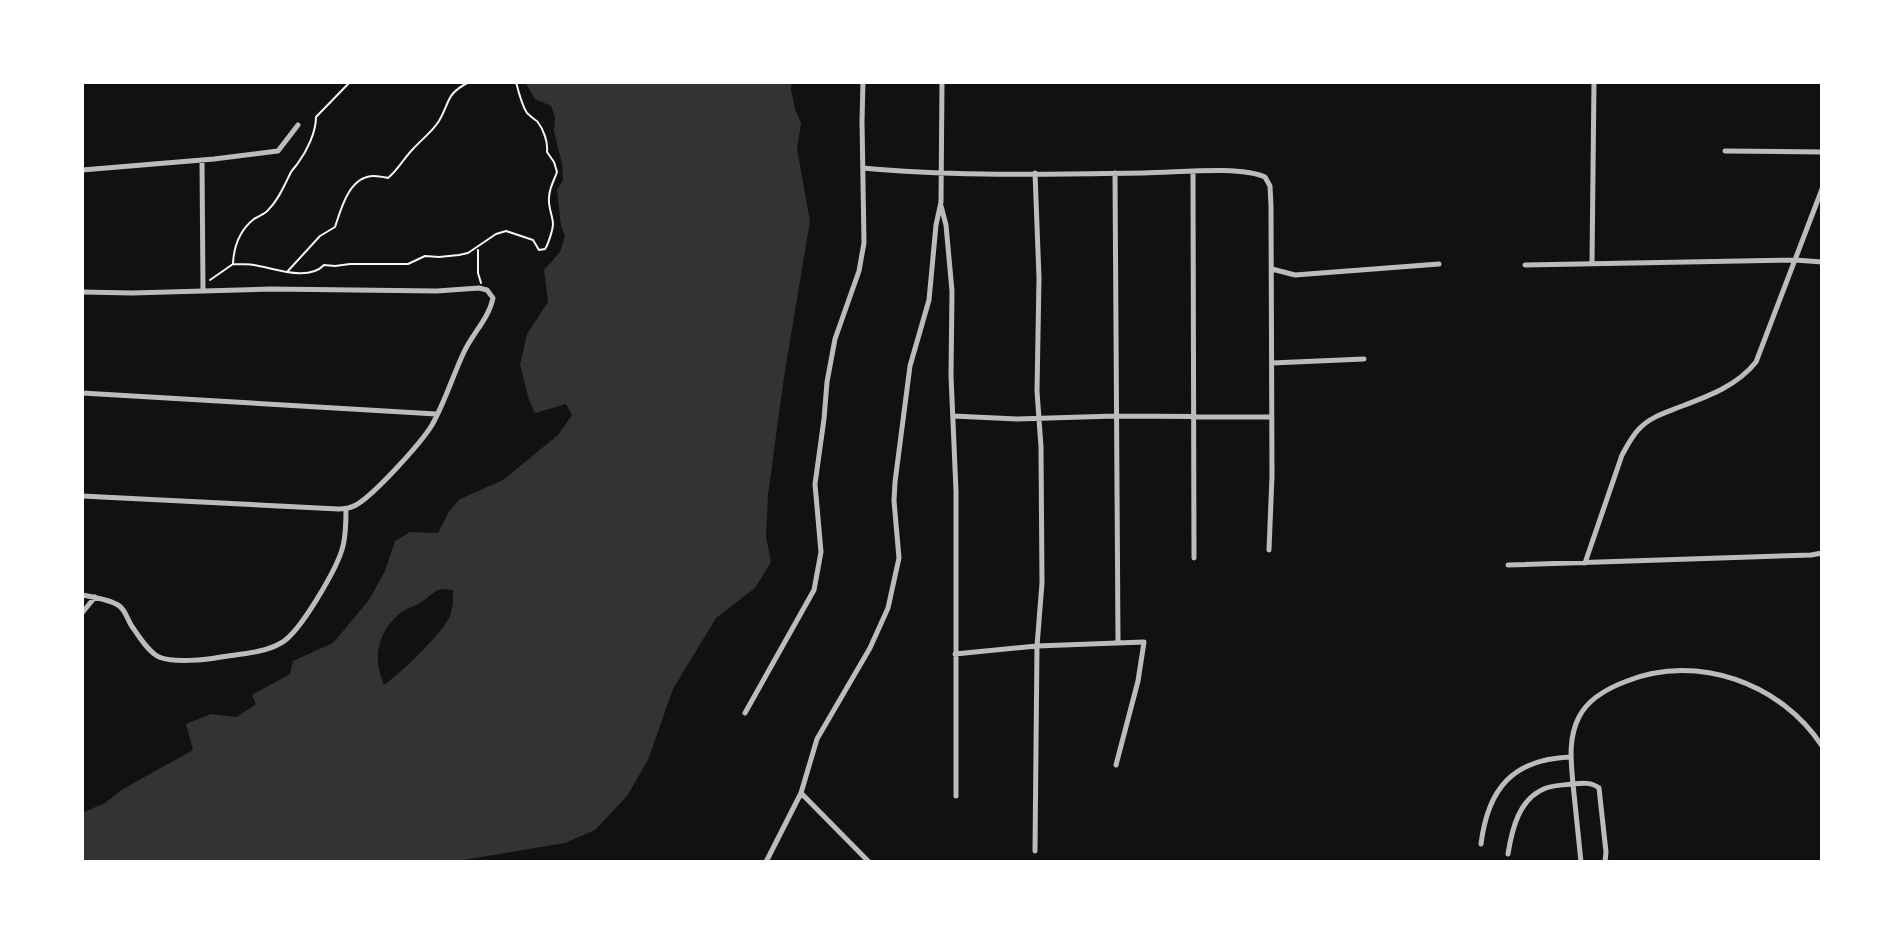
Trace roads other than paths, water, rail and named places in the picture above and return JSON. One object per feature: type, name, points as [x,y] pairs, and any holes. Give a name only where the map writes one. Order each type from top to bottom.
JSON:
[{"type":"street","points":[[745,713],[814,590],[821,552],[815,484],[830,358],[863,254],[863,82]]},
{"type":"street","points":[[766,862],[801,793],[817,739],[870,648],[888,608],[899,558],[894,501],[898,451],[910,366],[929,300],[941,202],[942,82]]},
{"type":"street","points":[[1592,263],[1594,82]]},
{"type":"street","points":[[82,170],[278,151],[298,125]]},
{"type":"street","points":[[1725,151],[1822,152]]},
{"type":"street","points":[[202,160],[203,288]]},
{"type":"street","points":[[863,168],[903,172],[1220,171],[1259,174],[1268,179],[1272,269],[1269,550]]},
{"type":"street","points":[[1193,172],[1194,558]]},
{"type":"street","points":[[1035,173],[1042,583],[1037,646],[1035,851]]},
{"type":"street","points":[[1115,173],[1118,642]]},
{"type":"street","points":[[1585,563],[1622,455],[1631,438],[1658,415],[1734,384],[1756,362],[1822,189]]},
{"type":"street","points":[[941,202],[952,291],[956,491],[956,796]]},
{"type":"street","points":[[1525,265],[1822,262]]},
{"type":"street","points":[[1272,269],[1295,275],[1439,264]]},
{"type":"street","points":[[82,292],[132,293],[203,288],[437,291],[481,288],[491,293],[493,298],[491,308],[466,348],[426,434],[356,505],[346,509],[303,508],[82,496]]},
{"type":"street","points":[[1272,363],[1364,359]]},
{"type":"street","points":[[82,393],[437,414]]},
{"type":"street","points":[[953,416],[1272,417]]},
{"type":"street","points":[[82,595],[118,605],[156,655],[162,658],[212,659],[276,645],[290,637],[304,618],[340,555],[346,531],[346,509]]},
{"type":"street","points":[[1508,565],[1822,553]]},
{"type":"street","points":[[82,613],[95,597]]},
{"type":"street","points":[[955,654],[1037,646],[1144,642],[1138,681],[1116,765]]},
{"type":"street","points":[[1581,862],[1571,757],[1574,728],[1589,702],[1605,691],[1640,676],[1666,671],[1708,672],[1762,691],[1799,717],[1822,746]]},
{"type":"street","points":[[1481,844],[1483,825],[1500,785],[1524,767],[1539,761],[1571,757]]},
{"type":"street","points":[[1508,854],[1515,820],[1526,802],[1542,789],[1594,784],[1599,788],[1605,862]]},
{"type":"street","points":[[801,793],[869,862]]}]
